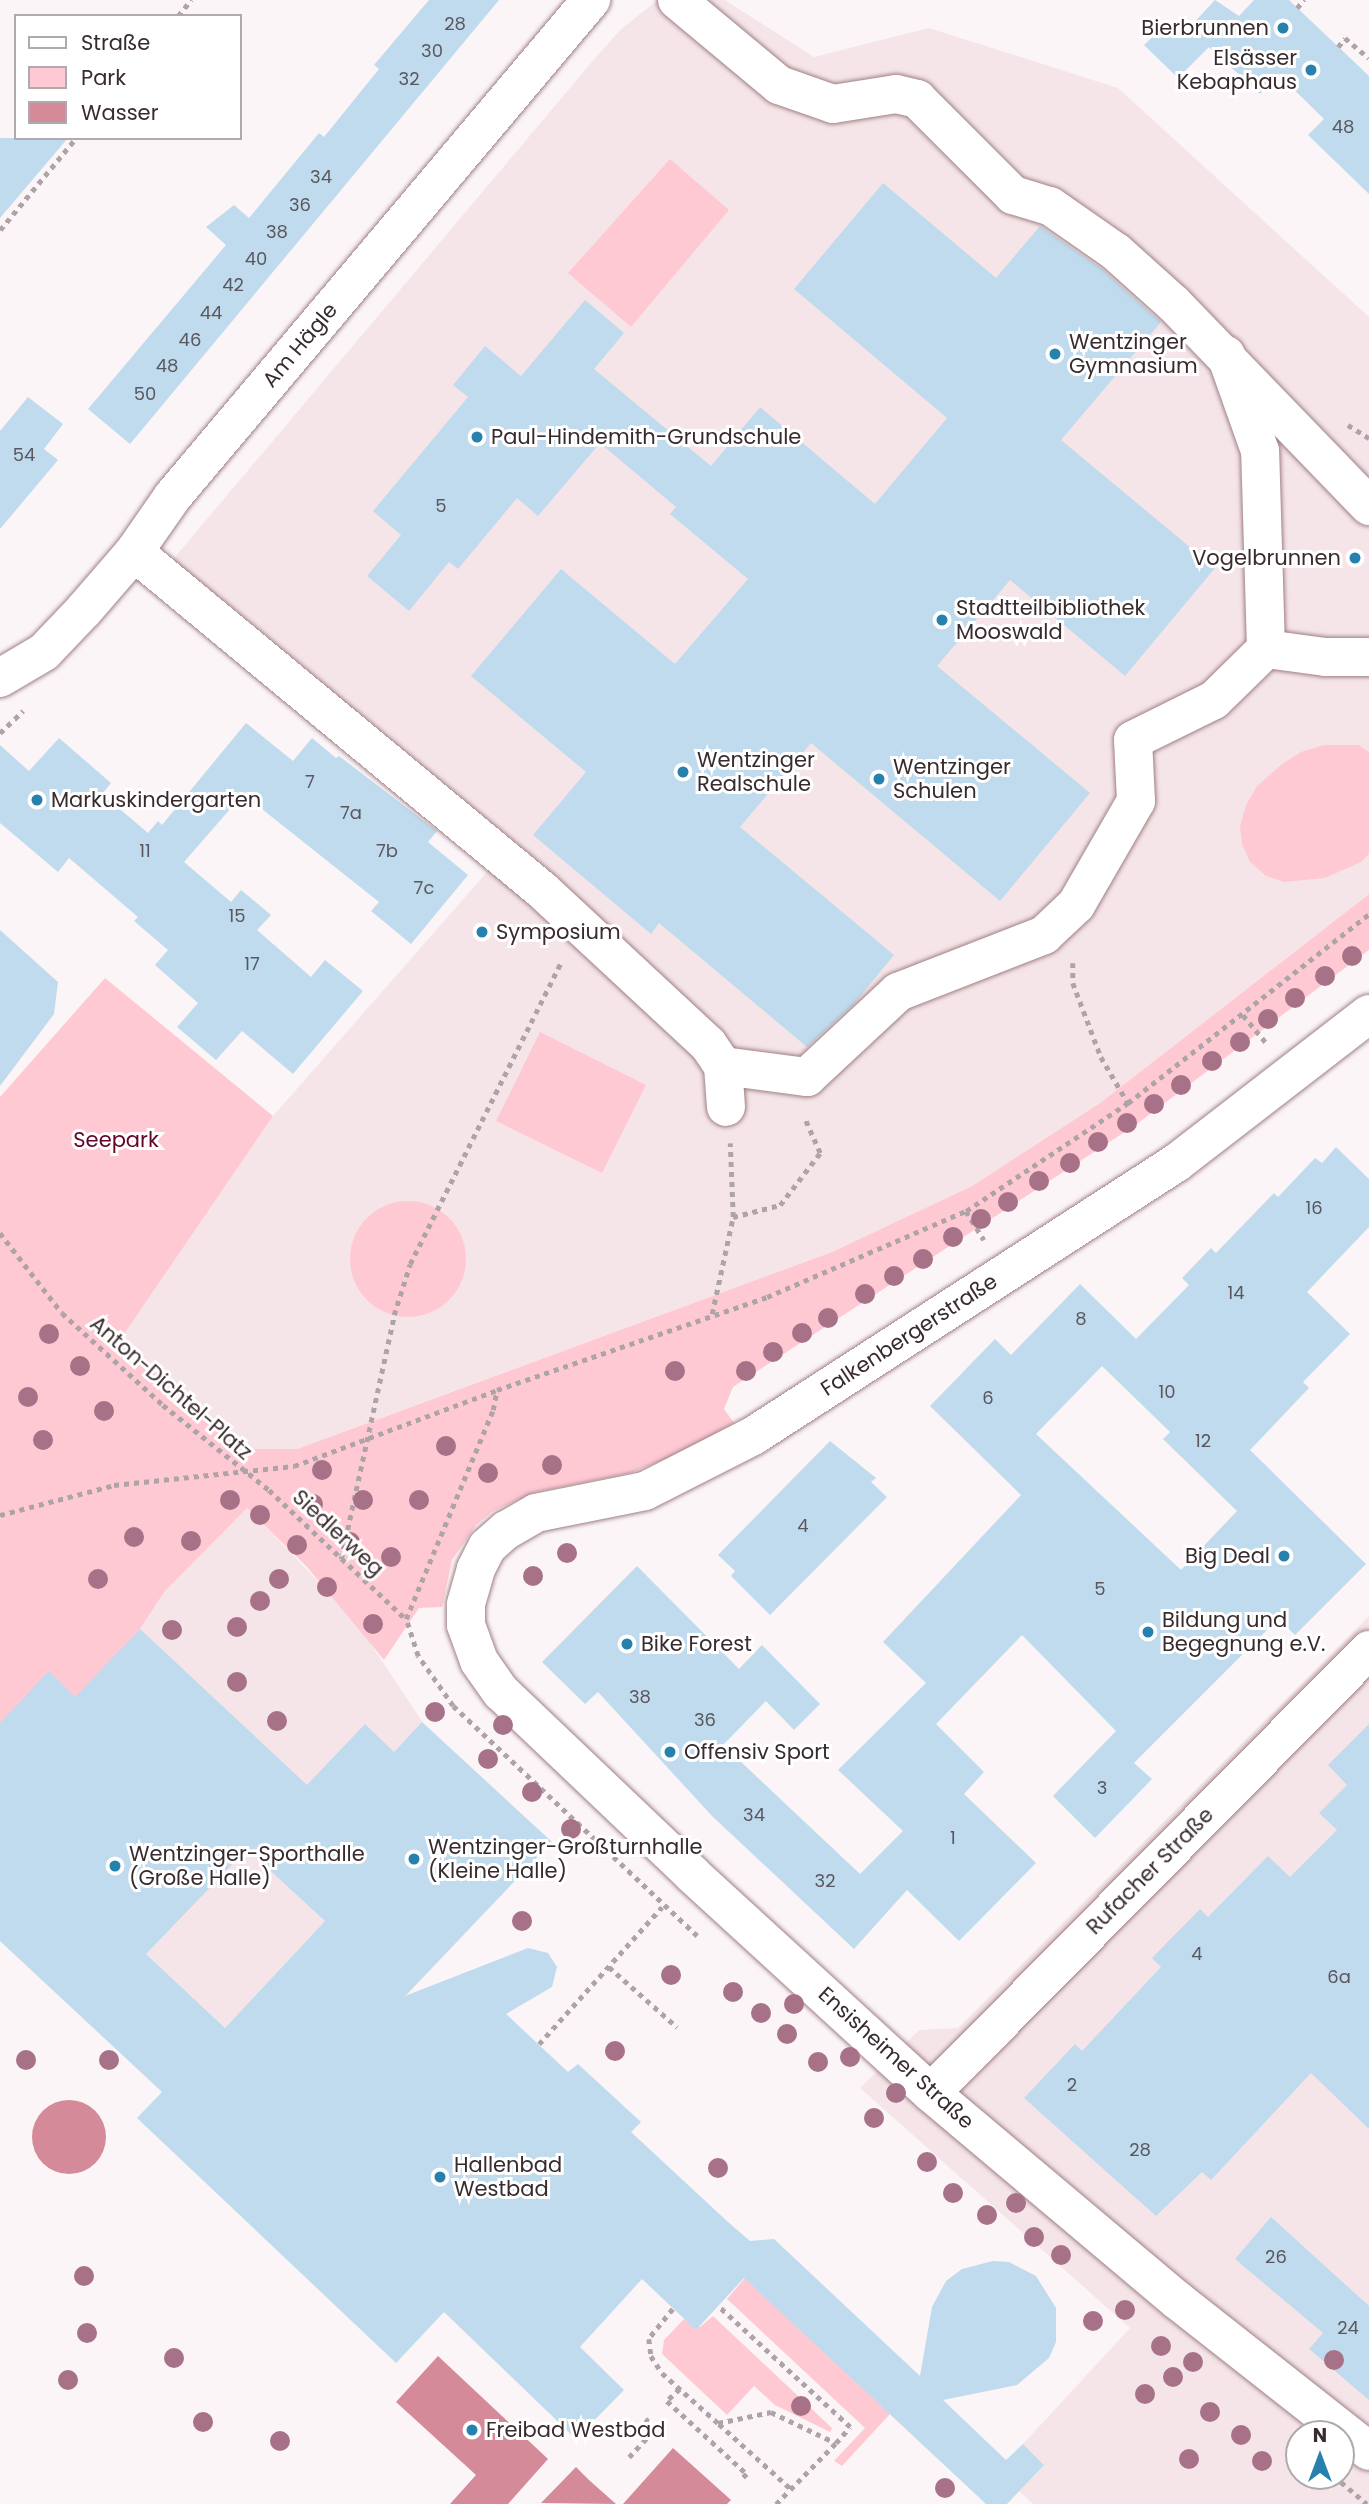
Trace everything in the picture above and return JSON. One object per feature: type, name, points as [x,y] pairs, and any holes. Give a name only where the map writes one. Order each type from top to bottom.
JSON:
[{"type":"street","name":"Am Hägle","points":[[0,678],[44,652],[134,552],[173,496],[591,0]]},
{"type":"street","points":[[677,0],[779,85],[833,104],[896,94],[917,99],[1013,195],[1050,206],[1116,253],[1226,355],[1369,506]]},
{"type":"street","points":[[723,1066],[807,1077],[898,992],[1044,935],[1076,905],[1136,801],[1133,740],[1214,700],[1266,649],[1260,451],[1226,355]]},
{"type":"street","points":[[134,552],[576,921],[708,1044],[723,1066],[726,1107]]},
{"type":"street","points":[[1266,649],[1325,657],[1369,657]]},
{"type":"street","name":"Falkenbergerstraße","points":[[466,1625],[467,1588],[487,1547],[506,1530],[536,1513],[645,1491],[753,1436],[1175,1163],[1369,1014]]},
{"type":"street","name":"Ensisheimer Straße","points":[[466,1625],[479,1661],[501,1692],[693,1875],[931,2093],[1177,2300],[1369,2451]]},
{"type":"street","name":"Rufacher Straße","points":[[931,2093],[1369,1650]]},
{"type":"path","points":[[180,14],[191,0]]},
{"type":"path","points":[[1297,8],[1304,0]]},
{"type":"path","points":[[1338,47],[1345,38],[1369,58]]},
{"type":"path","points":[[0,230],[74,140]]},
{"type":"path","points":[[1355,426],[1369,438]]},
{"type":"path","points":[[1076,905],[1073,983],[1101,1057],[1128,1103]]},
{"type":"path","points":[[247,1472],[294,1466],[497,1390],[768,1297],[966,1211],[1128,1103],[1369,914]]},
{"type":"path","points":[[341,1559],[366,1439],[410,1264],[556,978],[576,921]]},
{"type":"path","points":[[712,1314],[733,1217],[726,1107]]},
{"type":"path","points":[[733,1217],[780,1205],[820,1153],[800,1109]]},
{"type":"path","name":"Anton-Dichtel-Platz","points":[[0,1233],[62,1312],[163,1405],[247,1472]]},
{"type":"path","name":"Siedlerweg","points":[[247,1472],[406,1619],[493,1410],[497,1390]]},
{"type":"path","name":"Anton-Dichtel-Platz","points":[[0,1516],[114,1485],[247,1472]]},
{"type":"path","points":[[539,2044],[693,1875]]},
{"type":"path","points":[[609,1967],[677,2028]]},
{"type":"path","points":[[720,2308],[850,2427],[776,2504]]},
{"type":"path","points":[[673,2309],[656,2327],[648,2348],[662,2373],[791,2488]]},
{"type":"path","points":[[680,2389],[667,2401],[747,2474],[743,2478]]},
{"type":"path","points":[[718,2423],[771,2412],[836,2443]]},
{"type":"path","points":[[629,2457],[656,2428],[645,2419]]},
{"type":"path","points":[[1350,2490],[1367,2504]]},
{"type":"shaded area","name":"Wentzinger Schulen","points":[[658,0],[725,0],[814,57],[929,28],[1118,88],[1369,317],[1369,894],[1100,1103],[972,1186],[832,1252],[297,1449],[253,1449],[118,1343],[273,1116],[494,864],[170,563],[591,63],[621,29]]},
{"type":"shaded area","points":[[247,1507],[355,1620],[423,1723],[552,1842],[403,1999],[323,1923],[225,2028],[146,1954],[85,2019],[0,1941],[0,1785],[140,1629],[165,1591]]},
{"type":"shaded area","points":[[1369,1616],[1369,2504],[1033,2504],[1019,2491],[1044,2465],[1023,2444],[1130,2328],[860,2088],[919,2030],[958,2028]]},
{"type":"green space","points":[[670,159],[729,210],[631,327],[568,273]]},
{"type":"green space","points":[[1324,745],[1359,745],[1369,752],[1369,854],[1361,862],[1325,878],[1284,882],[1266,876],[1250,862],[1242,844],[1240,826],[1246,805],[1257,786],[1282,764],[1301,752]]},
{"type":"green space","name":"Seepark","points":[[1369,894],[1369,950],[1134,1126],[733,1387],[724,1409],[734,1423],[688,1450],[630,1473],[536,1492],[493,1511],[476,1525],[452,1560],[442,1607],[419,1608],[384,1660],[307,1567],[247,1508],[165,1591],[140,1629],[0,1785],[0,1097],[105,978],[273,1116],[118,1343],[252,1449],[297,1449],[832,1252],[972,1186],[1100,1103]]},
{"type":"green space","points":[[540,1032],[646,1085],[602,1173],[496,1121]]},
{"type":"green space","points":[[408,1201],[430,1205],[449,1218],[462,1237],[466,1259],[462,1281],[449,1300],[430,1313],[408,1317],[386,1313],[367,1300],[354,1281],[350,1259],[354,1237],[367,1218],[386,1205]]},
{"type":"green space","points":[[745,2278],[890,2414],[842,2466],[834,2461],[865,2428],[727,2299]]},
{"type":"green space","points":[[713,2316],[832,2428],[830,2432],[775,2405],[754,2386],[727,2415],[662,2354],[664,2340],[684,2319],[700,2327]]},
{"type":"water","points":[[69,2100],[90,2106],[100,2116],[106,2137],[100,2158],[90,2168],[69,2174],[48,2168],[38,2158],[32,2137],[38,2116],[48,2106]]},
{"type":"water","name":"Freibad Westbad","points":[[438,2356],[548,2459],[508,2504],[450,2504],[476,2475],[396,2402]]},
{"type":"water","name":"Freibad Westbad","points":[[673,2448],[731,2500],[727,2504],[623,2504]]},
{"type":"water","name":"Freibad Westbad","points":[[576,2467],[589,2480],[616,2504],[541,2503]]},
{"type":"building","points":[[429,0],[499,0],[130,444],[88,409],[226,245],[206,227],[234,205],[249,218],[319,133],[324,137],[379,69],[374,65]]},
{"type":"building","points":[[1215,0],[1239,16],[1254,0],[1289,0],[1369,76],[1369,194],[1308,135],[1324,119],[1278,74],[1260,94],[1209,47],[1178,78],[1144,45],[1162,28],[1198,37],[1189,28]]},
{"type":"building","points":[[0,138],[66,140],[0,218]]},
{"type":"building","points":[[883,183],[996,278],[1040,226],[1102,269],[1161,322],[1061,440],[1215,568],[1125,676],[1010,580],[937,666],[1090,793],[1000,901],[811,743],[740,827],[894,955],[853,1005],[807,1047],[659,923],[651,934],[533,835],[586,772],[471,676],[561,569],[675,664],[748,579],[670,514],[676,507],[600,443],[538,516],[517,498],[458,569],[449,562],[409,611],[367,576],[401,535],[373,511],[468,397],[453,385],[485,346],[521,376],[585,300],[624,333],[594,369],[711,466],[760,407],[875,504],[947,418],[794,289]]},
{"type":"building","points":[[28,397],[63,424],[44,449],[58,460],[0,529],[0,431]]},
{"type":"building","points":[[246,723],[293,761],[312,738],[336,758],[339,756],[437,831],[428,842],[468,875],[411,944],[371,911],[379,902],[243,794],[184,862],[231,902],[241,890],[271,915],[257,930],[311,977],[325,960],[363,991],[293,1074],[242,1031],[216,1060],[177,1027],[198,1003],[155,965],[168,950],[134,921],[138,917],[69,858],[58,872],[0,823],[0,745],[29,771],[59,738],[111,783],[102,794],[148,833],[158,821],[162,825]]},
{"type":"building","points":[[0,930],[58,982],[54,1014],[0,1086]]},
{"type":"building","points":[[1336,1147],[1369,1179],[1369,1227],[1307,1292],[1350,1334],[1303,1382],[1309,1388],[1250,1450],[1366,1564],[1295,1635],[1278,1619],[1134,1763],[1152,1779],[1095,1838],[1053,1796],[1116,1731],[1022,1635],[936,1724],[984,1772],[964,1794],[1036,1863],[959,1941],[907,1890],[854,1949],[712,1816],[598,1692],[585,1704],[542,1662],[637,1566],[739,1669],[762,1645],[820,1704],[794,1730],[766,1701],[723,1745],[860,1874],[903,1831],[838,1770],[926,1683],[883,1642],[1021,1495],[930,1406],[995,1339],[1011,1355],[1080,1284],[1136,1339],[1189,1285],[1182,1278],[1211,1248],[1216,1253],[1274,1193],[1278,1197],[1315,1158],[1322,1163]],"holes":[[[1102,1366],[1170,1432],[1163,1439],[1237,1511],[1181,1570],[1036,1434]]]},
{"type":"building","points":[[830,1441],[876,1478],[871,1482],[887,1497],[770,1615],[731,1576],[735,1571],[718,1555]]},
{"type":"building","points":[[140,1629],[307,1785],[365,1724],[394,1752],[422,1722],[552,1842],[405,1996],[528,1948],[548,1953],[557,1967],[552,1987],[506,2014],[568,2072],[578,2064],[641,2122],[631,2132],[728,2222],[750,2241],[774,2239],[920,2376],[932,2307],[946,2281],[962,2269],[993,2261],[1009,2262],[1036,2276],[1056,2308],[1056,2342],[1049,2358],[1017,2385],[943,2400],[1006,2460],[1023,2444],[1044,2465],[1007,2504],[986,2504],[744,2278],[696,2330],[642,2279],[580,2347],[624,2390],[576,2439],[444,2312],[396,2363],[137,2118],[162,2092],[0,1941],[0,1723],[49,1671],[75,1697]],"holes":[[[247,1849],[325,1921],[225,2028],[146,1954]]]},
{"type":"building","points":[[1369,1724],[1369,2129],[1311,2073],[1211,2180],[1202,2172],[1156,2216],[1024,2098],[1075,2044],[1082,2051],[1161,1967],[1152,1958],[1200,1909],[1208,1917],[1268,1856],[1290,1877],[1337,1830],[1319,1813],[1347,1785],[1328,1765]]},
{"type":"building","points":[[1271,2217],[1369,2306],[1369,2400],[1309,2349],[1323,2333],[1235,2259]]},
{"type":"place","name":"Bierbrunnen","points":[[1283,28]]},
{"type":"place","name":"Elsässer Kebaphaus","points":[[1311,70]]},
{"type":"place","name":"Wentzinger Gymnasium","points":[[1055,354]]},
{"type":"place","name":"Paul-Hindemith-Grundschule","points":[[477,437]]},
{"type":"place","name":"Vogelbrunnen","points":[[1355,558]]},
{"type":"place","name":"Stadtteilbibliothek Mooswald","points":[[942,620]]},
{"type":"place","name":"Wentzinger Realschule","points":[[683,772]]},
{"type":"place","name":"Wentzinger Schulen","points":[[879,779]]},
{"type":"place","name":"Markuskindergarten","points":[[37,800]]},
{"type":"place","name":"Symposium","points":[[482,932]]},
{"type":"place","name":"Big Deal","points":[[1284,1556]]},
{"type":"place","name":"Bildung und Begegnung e.V.","points":[[1148,1632]]},
{"type":"place","name":"Bike Forest","points":[[627,1644]]},
{"type":"place","name":"Offensiv Sport","points":[[670,1752]]},
{"type":"place","name":"Wentzinger-Großturnhalle (Kleine Halle)","points":[[414,1859]]},
{"type":"place","name":"Wentzinger-Sporthalle (Große Halle)","points":[[115,1866]]},
{"type":"place","name":"Hallenbad Westbad","points":[[440,2177]]},
{"type":"place","name":"Freibad Westbad","points":[[472,2430]]}]
